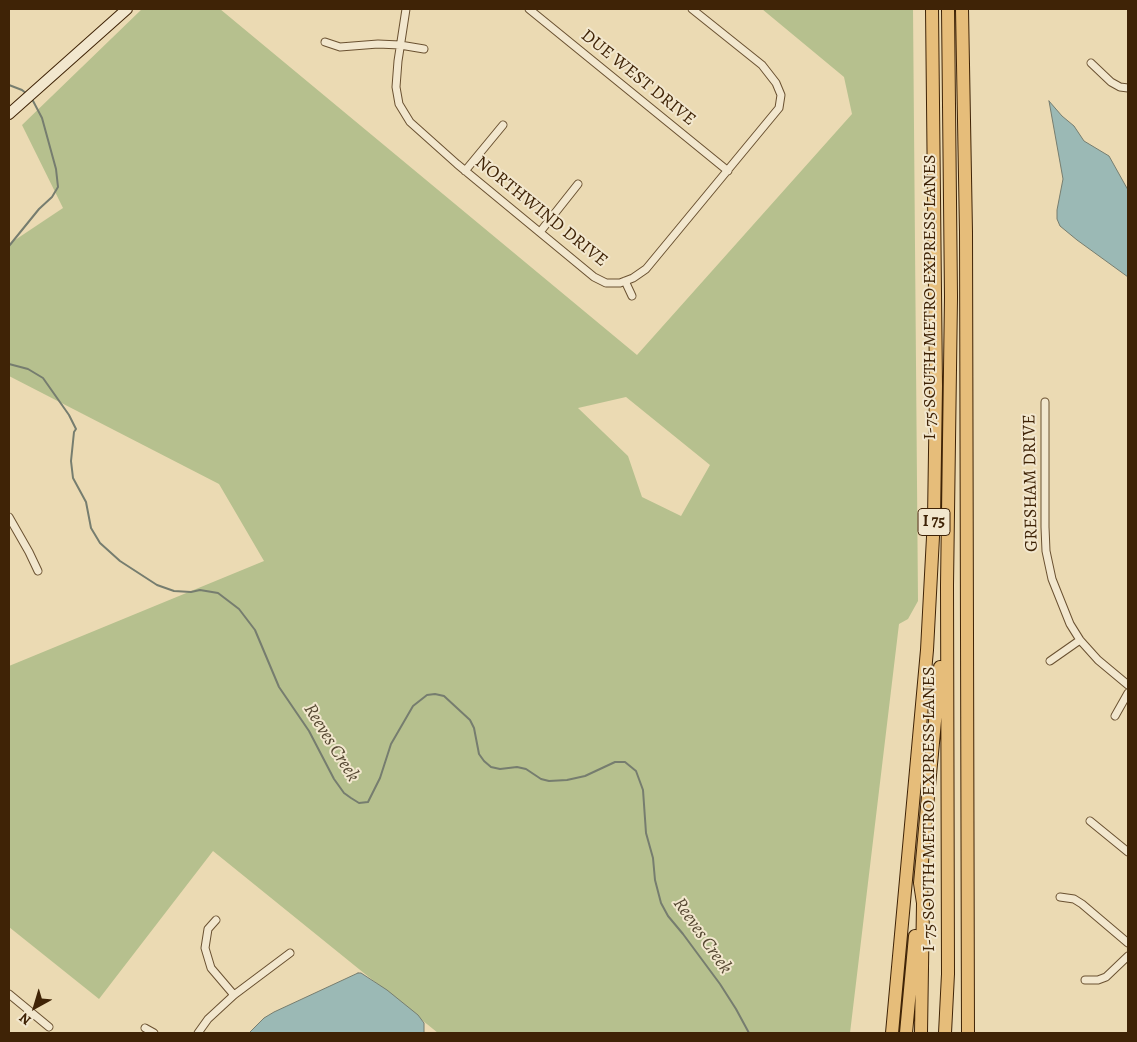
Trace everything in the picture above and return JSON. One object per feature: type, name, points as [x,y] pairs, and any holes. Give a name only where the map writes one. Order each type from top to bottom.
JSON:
[{"type":"highway","name":"I 75","points":[[892,1033],[928,650],[934,518],[936,386],[932,9]]},
{"type":"highway","name":"I-75 SOUTH METRO EXPRESS LANES","points":[[945,1033],[948,976],[947,585],[950,306],[948,9]]},
{"type":"highway","name":"I 75","points":[[962,9],[966,232],[968,1033]]},
{"type":"highway","name":"I-75 SOUTH METRO EXPRESS LANES","points":[[921,1033],[923,903],[920,883],[947,585]]},
{"type":"highway","points":[[906,1033],[920,883]]},
{"type":"highway","points":[[948,976],[950,1033]]},
{"type":"street","points":[[9,114],[127,9]]},
{"type":"street","name":"NORTHWIND DRIVE","points":[[406,9],[396,87],[399,104],[410,122],[465,171],[594,277],[606,283],[625,281]]},
{"type":"street","name":"DUE WEST DRIVE","points":[[529,9],[728,171]]},
{"type":"street","points":[[632,296],[625,281],[634,278],[646,269],[779,108],[781,95],[776,83],[762,66],[692,9]]},
{"type":"street","points":[[325,42],[340,47],[378,44],[424,49]]},
{"type":"street","points":[[1091,63],[1111,82],[1120,87],[1128,88]]},
{"type":"street","points":[[465,171],[503,125]]},
{"type":"street","points":[[540,232],[578,184]]},
{"type":"street","name":"GRESHAM DRIVE","points":[[1045,402],[1044,510],[1046,551],[1057,595],[1070,624],[1080,640],[1098,660],[1128,685]]},
{"type":"street","points":[[9,517],[27,547],[38,571]]},
{"type":"street","points":[[1050,661],[1080,640]]},
{"type":"street","points":[[1114,716],[1128,693]]},
{"type":"street","points":[[1090,821],[1128,852]]},
{"type":"street","points":[[1060,897],[1074,899],[1082,904],[1128,943]]},
{"type":"street","points":[[216,920],[208,928],[205,948],[211,968],[234,995]]},
{"type":"street","points":[[198,1033],[208,1019],[234,995],[290,953]]},
{"type":"street","points":[[1085,980],[1106,978],[1128,956]]},
{"type":"street","points":[[9,994],[49,1027]]},
{"type":"street","points":[[145,1028],[154,1033]]},
{"type":"green space","points":[[142,9],[220,9],[637,355],[852,114],[844,77],[762,9],[913,9],[918,601],[908,619],[899,624],[850,1033],[438,1033],[213,851],[99,999],[9,927],[9,666],[264,561],[219,484],[9,376],[9,244],[63,208],[22,125]],"holes":[[[626,397],[710,465],[681,516],[642,497],[628,456],[578,408]]]},
{"type":"water","points":[[1049,101],[1074,126],[1084,141],[1109,156],[1128,190],[1128,277],[1060,226],[1057,219],[1057,210],[1063,179]]},
{"type":"water","points":[[361,973],[387,990],[418,1015],[424,1023],[424,1033],[249,1033],[264,1018],[274,1012]]},
{"type":"waterway","name":"Reeves Creek","points":[[9,85],[27,94]]},
{"type":"waterway","name":"Reeves Creek","points":[[9,246],[39,209],[52,197],[58,187],[56,169],[42,118],[32,99]]},
{"type":"waterway","name":"Reeves Creek","points":[[9,364],[28,369],[43,378],[69,415],[76,429],[74,432],[71,461],[73,478],[86,502],[91,528],[100,543],[120,561],[157,585],[174,591],[191,592],[200,590],[218,593],[239,609],[255,630],[279,687],[309,731],[334,779],[344,793],[351,798],[359,803],[368,802],[380,778],[391,744],[413,706],[427,695],[435,694],[444,696],[470,720],[474,728],[479,754],[491,767],[526,769],[541,779],[549,781],[585,776],[615,762],[625,762],[636,771],[643,790],[646,833],[653,858],[655,880],[661,903],[668,916],[720,984],[749,1033]]}]
